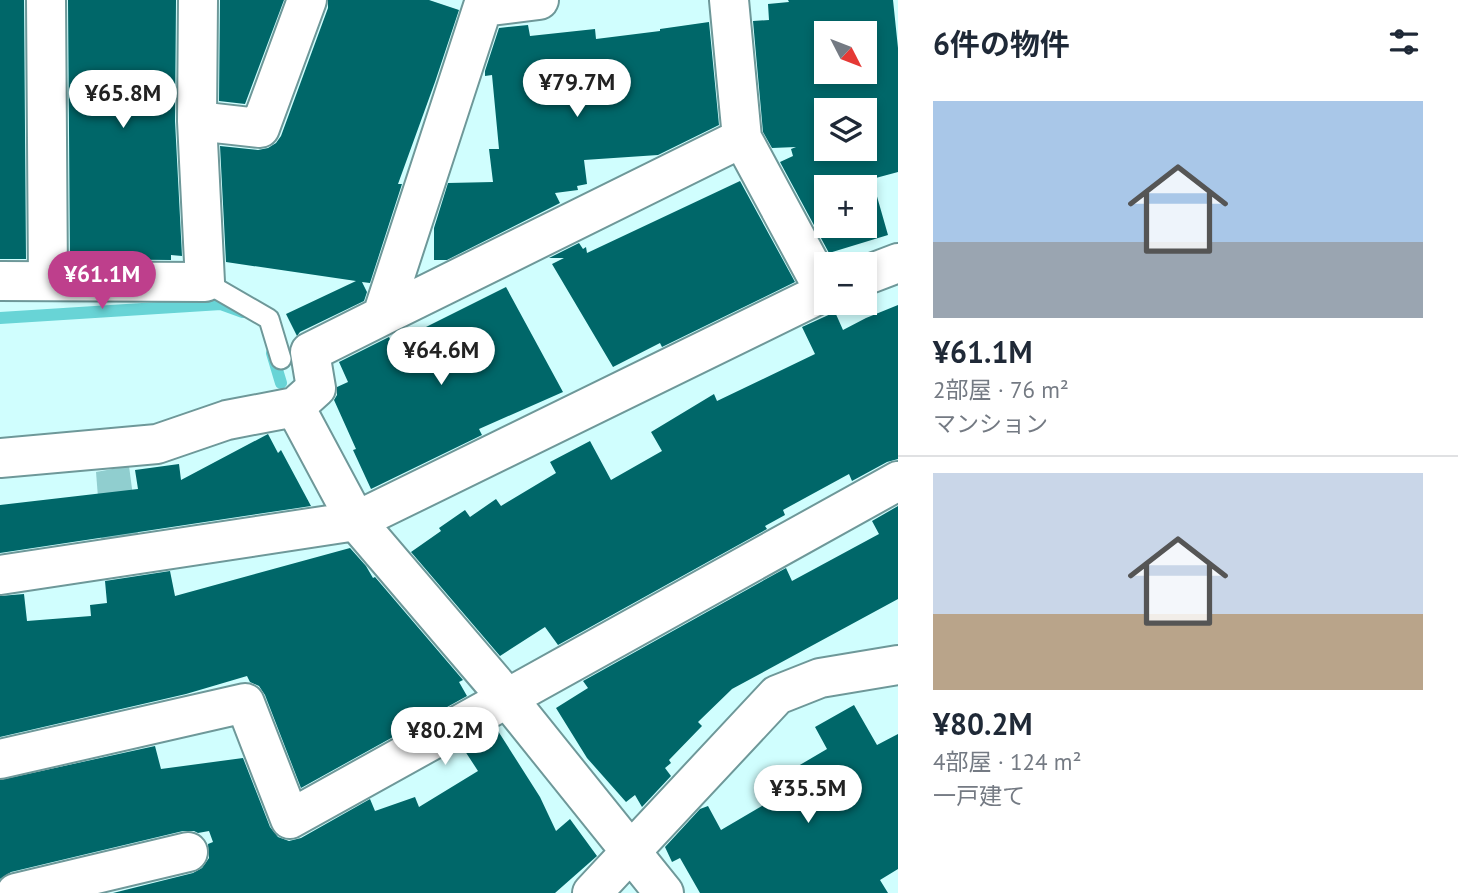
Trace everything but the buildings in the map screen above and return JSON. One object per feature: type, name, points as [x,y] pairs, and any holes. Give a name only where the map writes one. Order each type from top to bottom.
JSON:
[{"type":"street","points":[[46,0],[48,281]]},
{"type":"street","points":[[0,281],[205,282],[197,121],[198,0]]},
{"type":"street","points":[[197,121],[260,128],[307,0]]},
{"type":"street","points":[[382,316],[484,4],[539,0]]},
{"type":"street","points":[[729,0],[742,138],[814,269]]},
{"type":"street","points":[[0,458],[157,444],[316,388],[310,352],[742,138]]},
{"type":"street","points":[[877,271],[898,263]]},
{"type":"street","points":[[0,575],[356,521],[814,297]]},
{"type":"street","points":[[292,395],[356,521],[508,699],[664,893]]},
{"type":"street","points":[[0,759],[245,704],[290,819],[898,481]]},
{"type":"street","points":[[592,893],[777,695],[820,678],[898,666]]},
{"type":"street","points":[[16,893],[188,852]]},
{"type":"lane","points":[[205,282],[269,319],[281,359]]},
{"type":"shaded area","points":[[129,466],[139,541],[102,548],[96,472]]},
{"type":"waterway","points":[[0,318],[221,304],[243,312]]},
{"type":"waterway","points":[[272,353],[281,383]]}]
